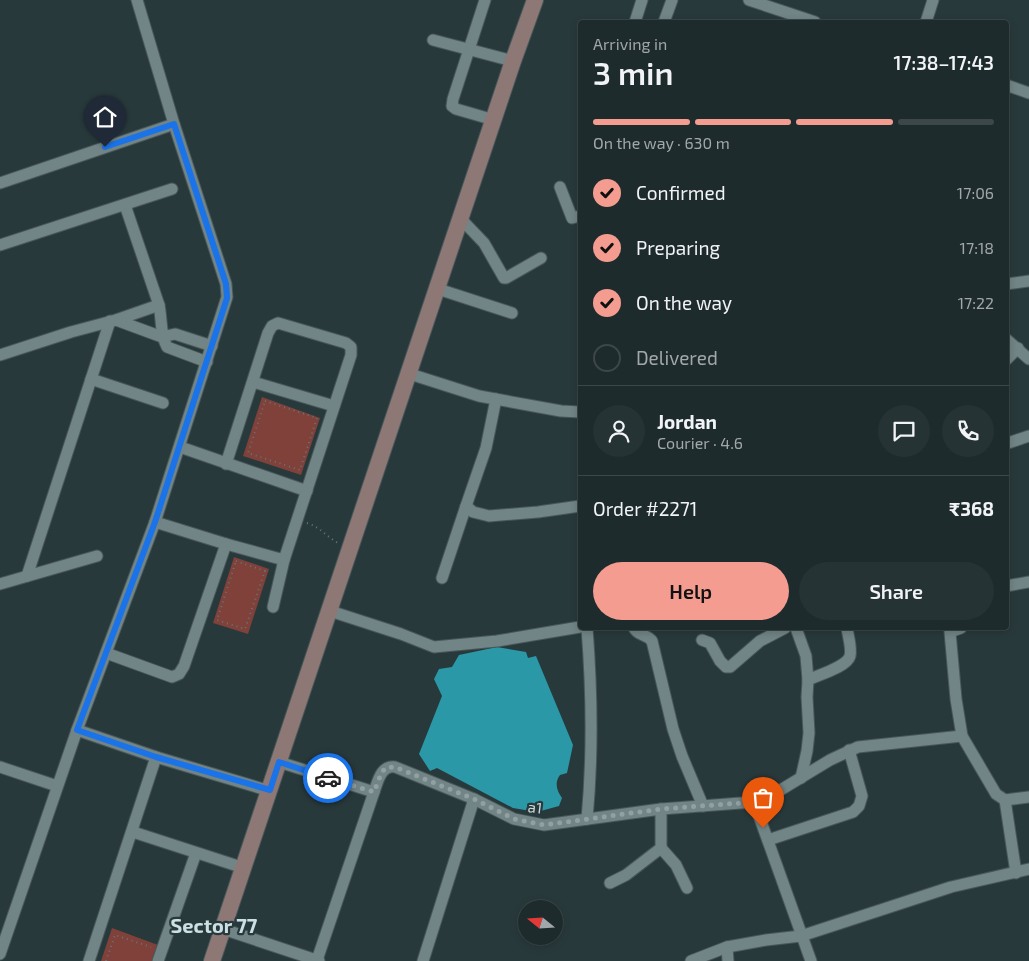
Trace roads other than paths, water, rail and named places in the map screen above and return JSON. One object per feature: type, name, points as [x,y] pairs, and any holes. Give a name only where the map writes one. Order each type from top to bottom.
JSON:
[{"type":"street","points":[[0,954],[77,730],[155,522],[227,298],[226,284],[174,124],[137,0]]},
{"type":"street","points":[[485,0],[452,106],[456,109],[494,120]]},
{"type":"street","points":[[212,961],[535,0]]},
{"type":"street","points":[[636,20],[642,0]]},
{"type":"street","points":[[665,20],[672,0]]},
{"type":"street","points":[[748,0],[798,20]]},
{"type":"street","points":[[927,20],[933,0]]},
{"type":"street","points":[[433,40],[513,61]]},
{"type":"street","points":[[1009,86],[1029,93]]},
{"type":"street","points":[[0,183],[174,124]]},
{"type":"street","points":[[560,187],[572,218],[578,216]]},
{"type":"street","points":[[0,245],[172,189]]},
{"type":"street","points":[[125,205],[159,305],[162,319],[162,337],[167,347],[207,362]]},
{"type":"street","points":[[461,219],[484,243],[504,278],[541,258]]},
{"type":"street","points":[[1009,284],[1029,281]]},
{"type":"street","points":[[438,289],[512,313]]},
{"type":"street","points":[[0,355],[159,305]]},
{"type":"street","points":[[113,320],[162,337],[175,334],[212,346]]},
{"type":"street","points":[[27,576],[91,379],[113,320]]},
{"type":"street","points":[[226,464],[268,333],[272,326],[278,323],[337,340],[351,347],[351,355],[284,560],[273,607]]},
{"type":"street","points":[[1009,341],[1029,359]]},
{"type":"street","points":[[1009,357],[1018,348]]},
{"type":"street","points":[[410,374],[462,391],[496,399],[561,411],[578,412]]},
{"type":"street","points":[[91,379],[163,403]]},
{"type":"street","points":[[253,382],[334,406]]},
{"type":"street","points":[[442,578],[486,448],[496,399]]},
{"type":"street","points":[[1009,443],[1029,436]]},
{"type":"street","points":[[180,447],[307,491]]},
{"type":"street","points":[[466,506],[473,512],[490,516],[578,506]]},
{"type":"street","points":[[155,522],[284,560]]},
{"type":"street","points":[[106,653],[172,677],[179,674],[184,666],[226,544]]},
{"type":"street","points":[[0,584],[97,556]]},
{"type":"street","points":[[1009,585],[1029,582]]},
{"type":"street","points":[[330,611],[434,647],[498,640],[578,627]]},
{"type":"street","points":[[586,630],[591,683],[592,726],[587,819]]},
{"type":"street","points":[[636,630],[640,635],[650,638],[652,641],[662,687],[679,747],[703,806]]},
{"type":"street","points":[[702,640],[710,643],[720,661],[726,667],[730,667],[760,641],[781,630]]},
{"type":"street","points":[[797,630],[806,656],[808,680],[809,732],[801,778]]},
{"type":"street","points":[[808,680],[847,662],[850,656],[848,630]]},
{"type":"street","points":[[956,630],[950,632],[956,699],[962,736],[996,794],[1005,800],[1029,797]]},
{"type":"street","points":[[77,730],[156,757],[270,790]]},
{"type":"street","name":"a1","points":[[318,961],[374,792],[381,774],[385,768],[390,766],[474,799],[514,819],[544,825],[661,809],[754,802],[775,794],[830,760],[858,747],[962,736]]},
{"type":"street","points":[[768,840],[853,812],[859,806],[862,796],[849,750]]},
{"type":"street","points":[[90,961],[156,757]]},
{"type":"street","points":[[279,762],[374,792]]},
{"type":"street","points":[[0,766],[57,786]]},
{"type":"street","points":[[423,961],[474,799]]},
{"type":"street","points":[[1005,800],[1016,873]]},
{"type":"street","points":[[754,802],[811,961]]},
{"type":"street","points":[[661,809],[661,848],[676,865],[687,888]]},
{"type":"street","points":[[133,832],[244,868]]},
{"type":"street","points":[[610,883],[626,875],[661,848]]},
{"type":"street","points":[[158,961],[196,853]]},
{"type":"street","points":[[691,961],[727,947],[801,936],[951,887],[1029,869]]},
{"type":"street","points":[[223,929],[318,961]]},
{"type":"street","points":[[727,947],[728,961]]},
{"type":"water","points":[[497,647],[526,652],[528,658],[536,656],[573,745],[567,773],[560,775],[557,781],[558,790],[562,798],[559,806],[537,812],[513,808],[437,768],[430,771],[419,754],[442,696],[434,679],[439,669],[452,667],[459,655]]},
{"type":"district","name":"Sector 77","points":[[214,925]]}]
